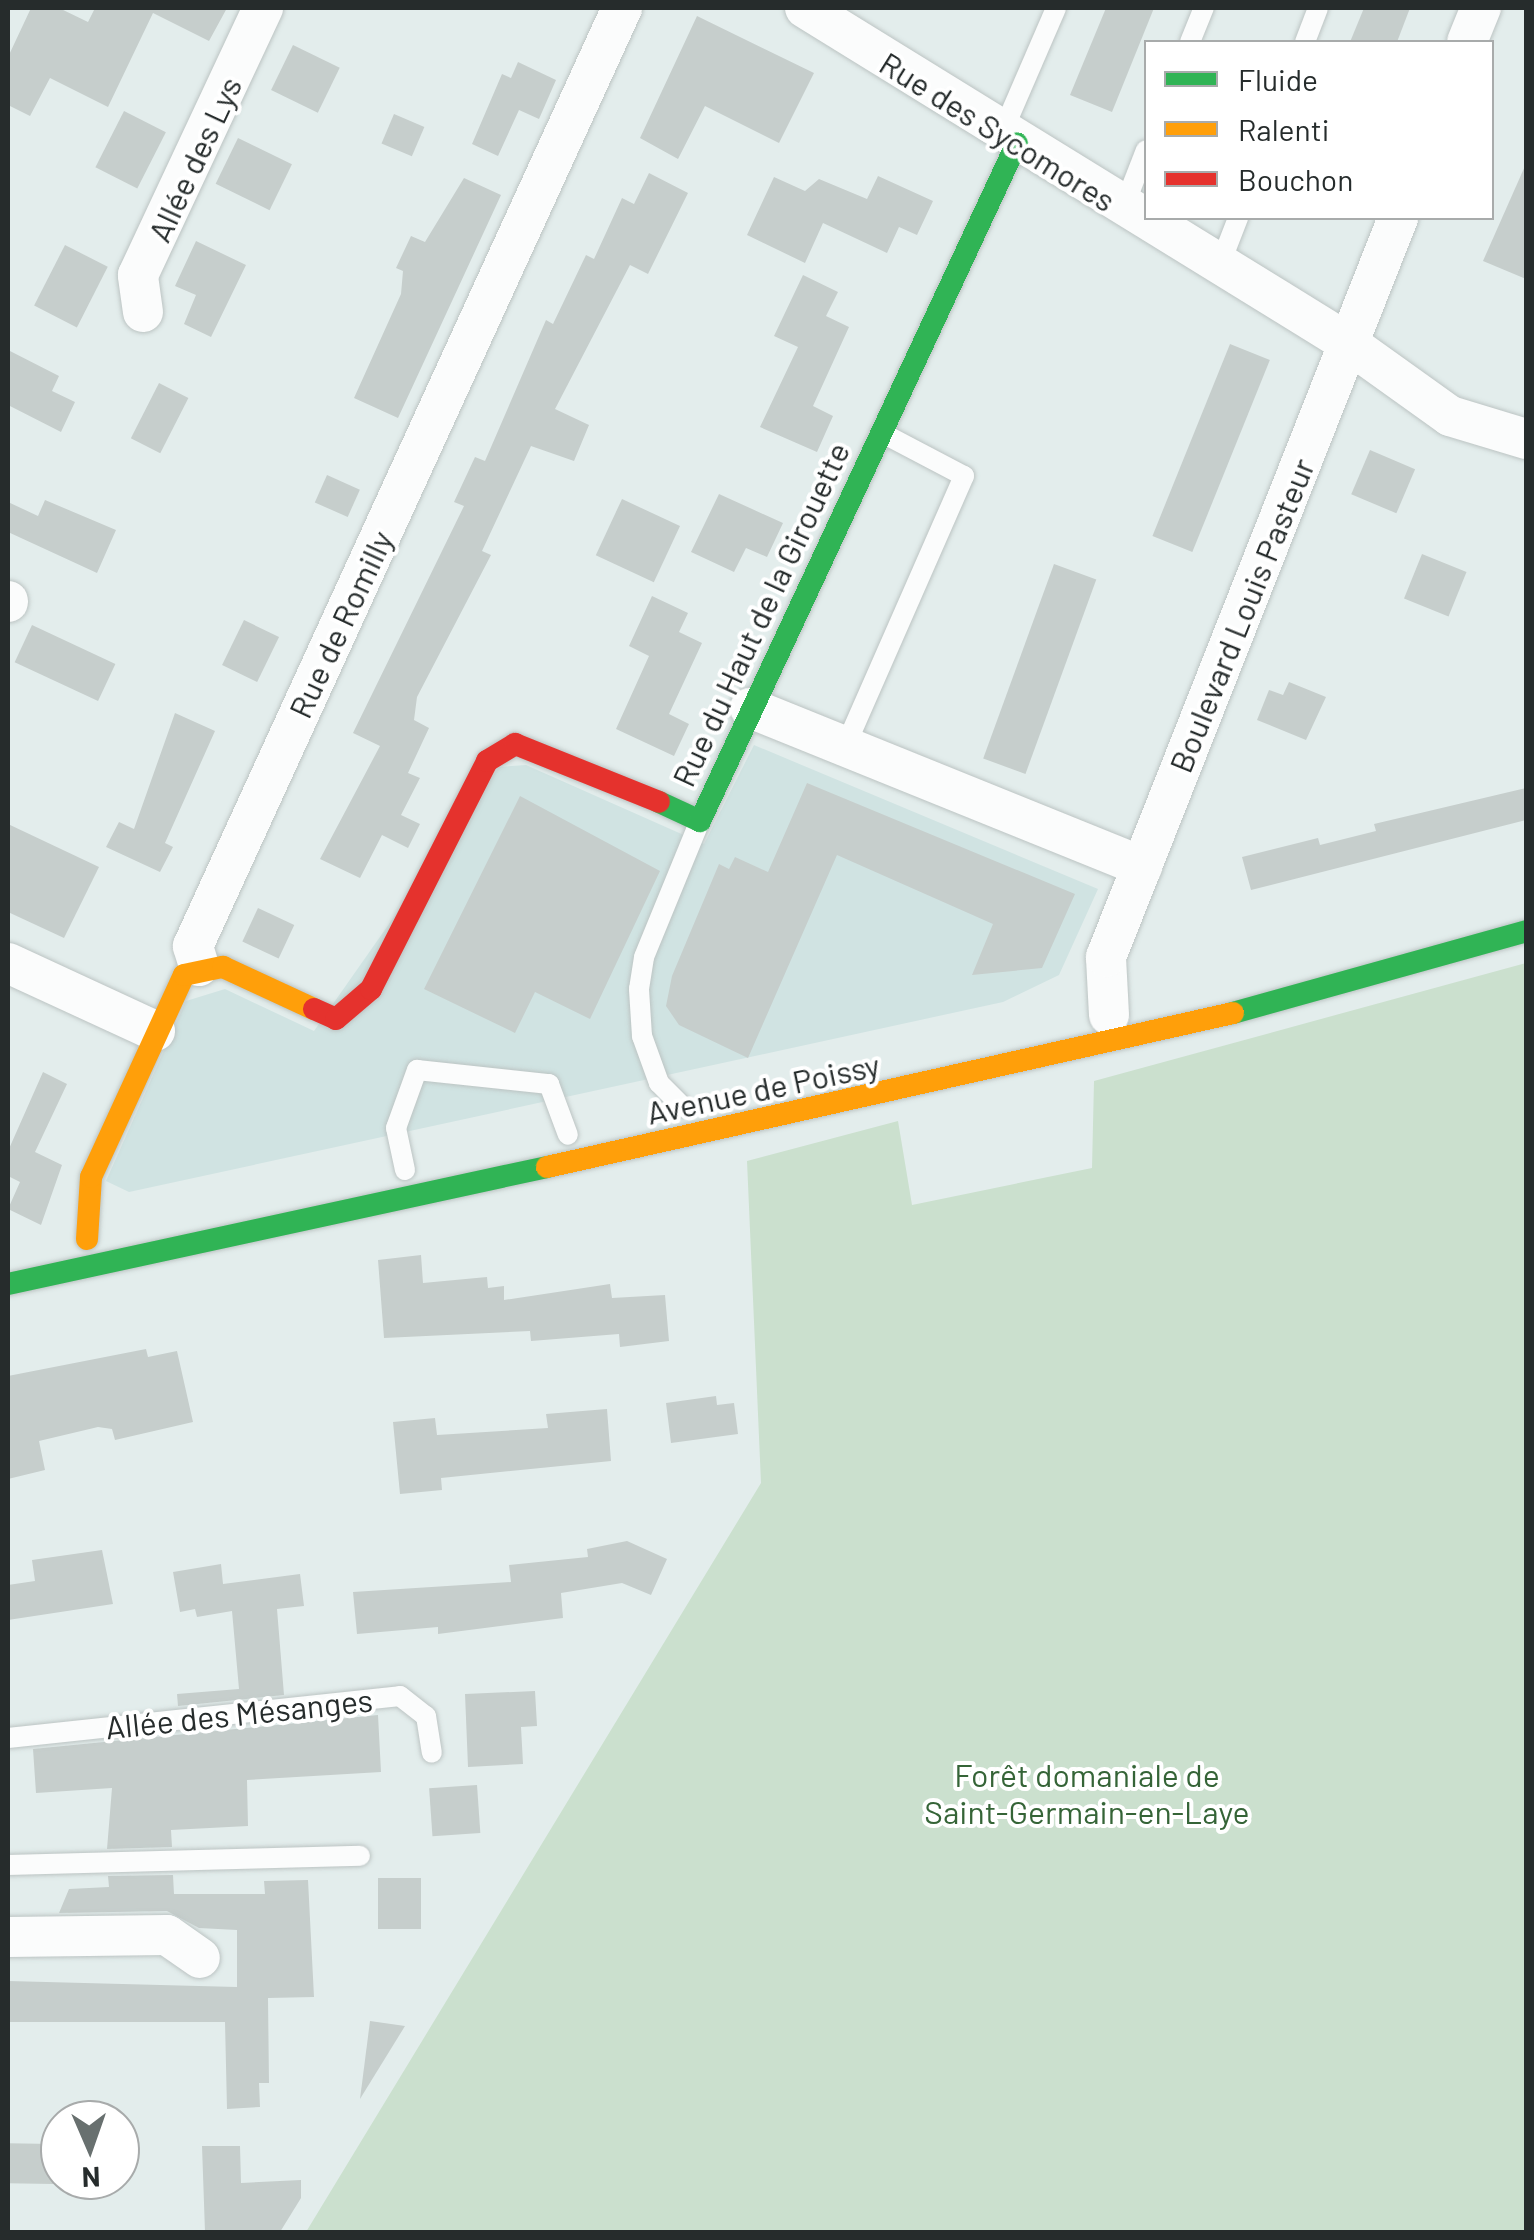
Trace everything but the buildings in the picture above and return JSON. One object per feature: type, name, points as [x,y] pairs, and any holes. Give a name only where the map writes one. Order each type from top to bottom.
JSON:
[{"type":"main road","name":"Rue du Haut de la Girouette","points":[[199,966],[223,967],[336,1019],[371,989],[487,761],[515,744],[700,821],[880,432],[1010,138]]},
{"type":"main road","points":[[1256,979],[1526,910]]},
{"type":"main road","name":"Avenue de Poissy","points":[[8,1284],[680,1115],[910,1096],[1113,1030],[1526,932]]},
{"type":"main road","points":[[94,1265],[86,1239],[91,1177],[122,1133],[155,1031],[184,975],[199,966]]},
{"type":"main road","name":"Avenue de Poissy","points":[[928,1054],[1113,1030],[1199,994]]},
{"type":"main road","name":"Avenue de Poissy","points":[[565,1145],[612,1126]]},
{"type":"main road","points":[[55,1246],[120,1231]]},
{"type":"street","name":"Allée des Lys","points":[[143,312],[138,275],[263,8]]},
{"type":"street","name":"Rue de Romilly","points":[[199,966],[193,946],[622,8]]},
{"type":"street","name":"Rue des Sycomores","points":[[805,8],[1123,210],[1348,343],[1450,416],[1526,439]]},
{"type":"street","points":[[1469,40],[1481,8]]},
{"type":"street","name":"Boulevard Louis Pasteur","points":[[1113,1030],[1102,974],[1397,220]]},
{"type":"street","points":[[750,708],[1142,866]]},
{"type":"street","points":[[8,963],[155,1031]]},
{"type":"street","points":[[8,1937],[166,1935],[200,1958]]},
{"type":"lane","points":[[1010,138],[1056,8]]},
{"type":"lane","points":[[1191,40],[1204,8]]},
{"type":"lane","points":[[1306,40],[1318,8]]},
{"type":"lane","points":[[1123,210],[1144,155]]},
{"type":"lane","points":[[1219,268],[1237,220]]},
{"type":"lane","points":[[845,747],[964,476],[880,432]]},
{"type":"lane","points":[[680,1115],[659,1083],[642,1036],[639,989],[644,957],[700,821]]},
{"type":"lane","points":[[405,1170],[396,1128],[417,1070],[549,1084],[565,1145]]},
{"type":"lane","name":"Allée des Mésanges","points":[[8,1738],[400,1696],[426,1716],[432,1753]]},
{"type":"lane","points":[[8,1865],[360,1856]]},
{"type":"shaded area","points":[[754,745],[1098,889],[1059,975],[1003,1002],[129,1192],[106,1181],[186,1001],[225,989],[314,1031],[499,767],[526,765],[704,844]]},
{"type":"green space","name":"Forêt domaniale de Saint-Germain-en-Laye","points":[[1526,963],[1526,2232],[306,2232],[761,1483],[747,1161],[898,1121],[912,1205],[1092,1168],[1094,1081]]},
{"type":"traffic: fast","points":[[659,802],[700,821],[1017,143]]},
{"type":"traffic: fast","points":[[1233,1013],[1526,931]]},
{"type":"traffic: fast","points":[[8,1284],[547,1167]]},
{"type":"traffic: slow","points":[[87,1239],[91,1177],[184,975],[223,967],[314,1009]]},
{"type":"traffic: slow","points":[[547,1167],[1233,1013]]},
{"type":"traffic: jam","points":[[314,1009],[336,1019],[371,989],[487,761],[515,744],[659,802]]}]
